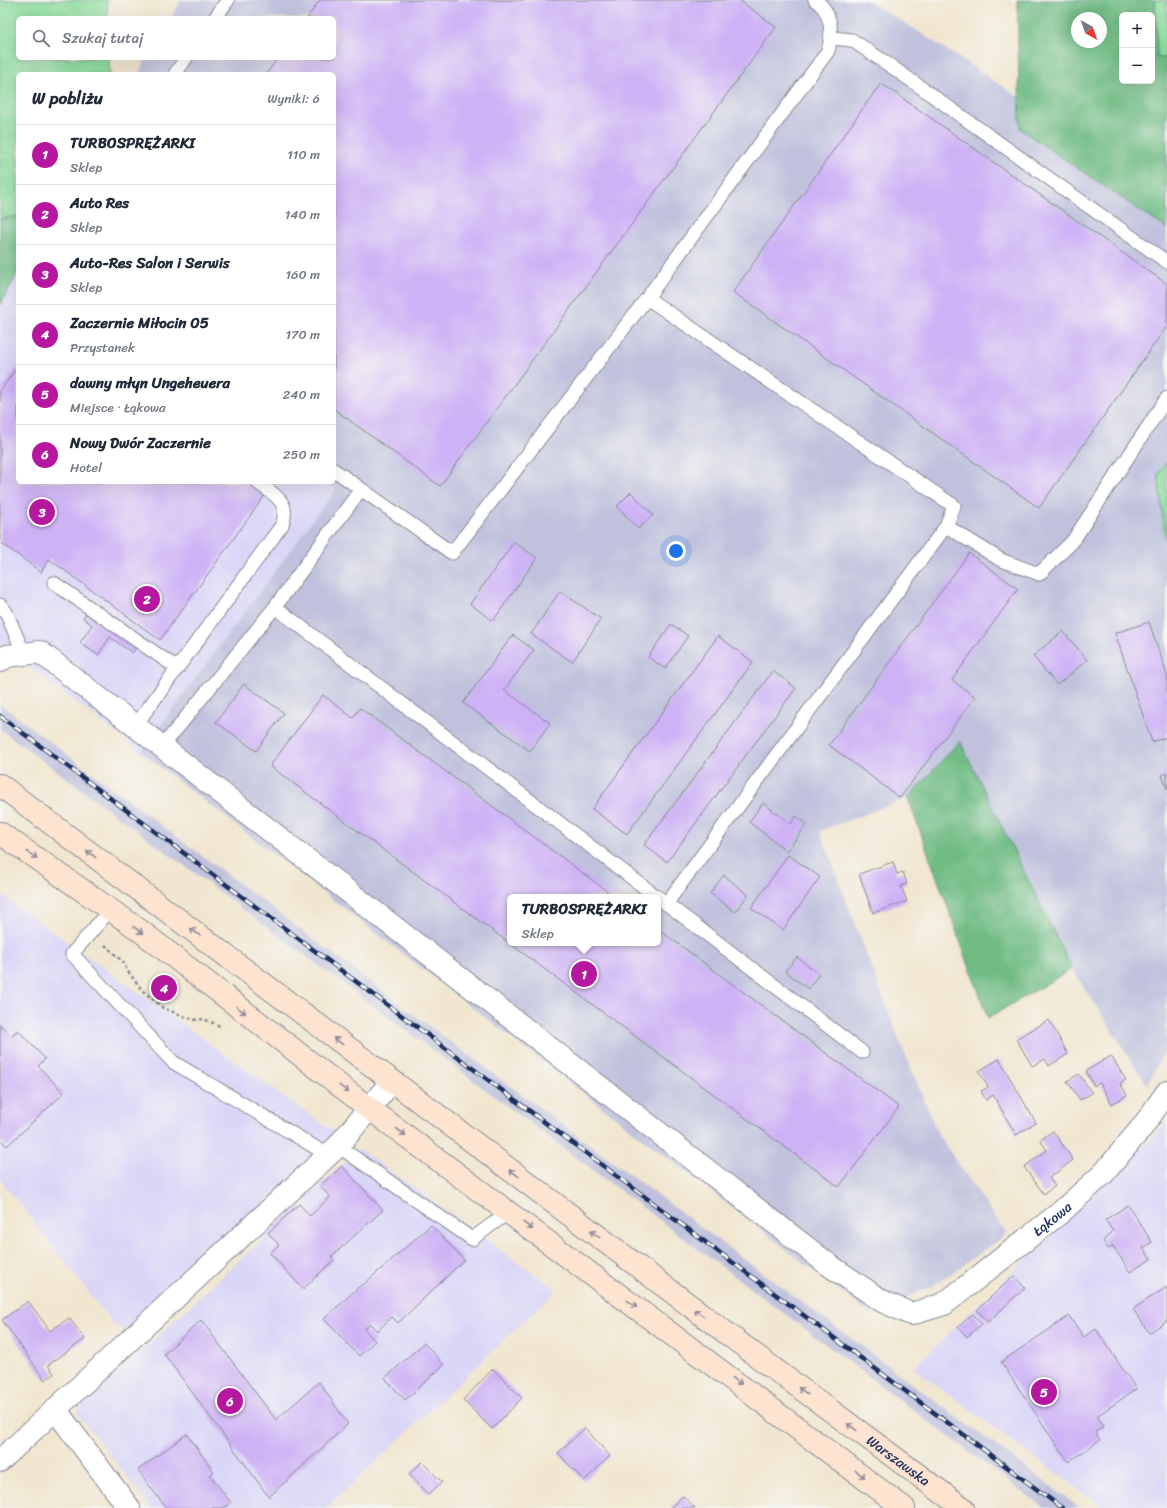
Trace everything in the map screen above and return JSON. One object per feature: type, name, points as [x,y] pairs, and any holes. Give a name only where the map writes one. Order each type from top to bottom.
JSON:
[{"type":"main road","name":"Warszawska","points":[[0,785],[834,1414],[963,1508]]},
{"type":"main road","points":[[0,833],[110,910],[370,1108],[796,1425],[904,1508]]},
{"type":"street","points":[[8,656],[40,652],[162,747]]},
{"type":"street","name":"Łąkowa","points":[[162,747],[829,1265],[882,1301],[911,1314],[944,1304],[1061,1212],[1104,1173],[1143,1126],[1167,1092]]},
{"type":"street","points":[[0,1461],[333,1151],[392,1081]]},
{"type":"street","points":[[55,1409],[129,1508]]},
{"type":"lane","points":[[216,16],[228,0]]},
{"type":"lane","points":[[336,471],[452,553],[647,298],[828,51],[832,38],[831,25],[827,12],[815,0]]},
{"type":"lane","points":[[832,38],[852,40],[885,62],[1167,262]]},
{"type":"lane","points":[[176,72],[185,60]]},
{"type":"lane","points":[[647,298],[954,506],[946,526],[661,899],[862,1052]]},
{"type":"lane","points":[[946,526],[1002,560],[1039,574],[1072,542],[1167,398]]},
{"type":"lane","points":[[135,726],[282,525],[286,515],[281,500],[260,484]]},
{"type":"lane","points":[[162,747],[275,607],[361,489]]},
{"type":"lane","points":[[54,583],[177,668]]},
{"type":"lane","points":[[0,605],[6,612],[8,656]]},
{"type":"lane","points":[[275,607],[654,894]]},
{"type":"lane","points":[[110,910],[72,954],[173,1062],[333,1151],[472,1239],[509,1212]]},
{"type":"path","points":[[125,964],[126,969],[143,991],[163,1008],[194,1020],[204,1019]]},
{"type":"shaded area","points":[[181,0],[866,0],[910,26],[1020,98],[1021,129],[1167,229],[1167,462],[1158,474],[1167,552],[1167,1045],[1147,1085],[1072,969],[960,742],[908,798],[820,831],[898,1037],[939,1136],[1006,1233],[999,1240],[933,1286],[869,1313],[141,752],[336,489],[330,484],[336,484],[336,72],[139,72],[146,60],[336,60],[336,16],[172,16]]},
{"type":"shaded area","points":[[16,277],[16,484],[330,484],[337,489],[141,752],[0,645],[0,305]]},
{"type":"shaded area","points":[[0,704],[413,1014],[1080,1508],[1044,1508],[403,1028],[0,729]]},
{"type":"shaded area","points":[[0,894],[338,1135],[124,1331],[113,1324],[0,1179]]},
{"type":"shaded area","points":[[1167,1123],[1167,1508],[1104,1508],[913,1368]]},
{"type":"shaded area","points":[[359,1149],[557,1290],[327,1508],[151,1508],[76,1412]]},
{"type":"green space","points":[[0,0],[107,0],[108,16],[16,16],[16,60],[109,60],[110,72],[16,72],[16,216],[0,219]]},
{"type":"green space","points":[[1017,0],[1155,0],[1157,58],[1167,58],[1167,229],[1020,129]]},
{"type":"green space","points":[[1155,0],[1167,0],[1167,58],[1157,58]]},
{"type":"green space","points":[[16,216],[16,277],[0,305],[0,219]]},
{"type":"green space","points":[[1167,462],[1167,552],[1158,474]]},
{"type":"green space","points":[[960,741],[1072,969],[988,1018],[908,798]]},
{"type":"building","points":[[320,0],[739,0],[776,27],[440,486],[336,410],[336,72],[268,72],[276,60],[336,60],[336,16],[308,16]]},
{"type":"building","points":[[881,83],[1167,284],[1167,326],[1039,508],[733,292]]},
{"type":"building","points":[[16,369],[16,484],[253,484],[266,494],[160,640],[49,559],[41,572],[0,542],[0,391]]},
{"type":"building","points":[[631,492],[653,515],[638,529],[617,506]]},
{"type":"building","points":[[514,542],[537,558],[493,621],[470,604]]},
{"type":"building","points":[[969,553],[1018,589],[952,680],[975,697],[900,798],[829,745]]},
{"type":"building","points":[[560,591],[601,619],[572,662],[531,634]]},
{"type":"building","points":[[92,605],[142,640],[132,653],[110,637],[98,655],[80,643],[92,625],[83,618]]},
{"type":"building","points":[[1149,622],[1167,675],[1167,737],[1152,742],[1115,633]]},
{"type":"building","points":[[671,624],[688,636],[665,669],[648,657]]},
{"type":"building","points":[[1063,631],[1087,660],[1057,685],[1033,656]]},
{"type":"building","points":[[513,635],[534,650],[504,690],[550,723],[530,751],[463,703]]},
{"type":"building","points":[[718,636],[753,662],[627,834],[592,809]]},
{"type":"building","points":[[773,671],[796,688],[667,862],[644,845]]},
{"type":"building","points":[[244,684],[284,713],[256,751],[216,722]]},
{"type":"building","points":[[323,695],[353,718],[360,708],[611,894],[507,894],[507,941],[270,766]]},
{"type":"building","points":[[1167,773],[1167,789],[1162,775]]},
{"type":"building","points":[[763,803],[791,824],[796,816],[807,824],[787,851],[749,822]]},
{"type":"building","points":[[788,855],[820,877],[783,930],[751,908]]},
{"type":"building","points":[[893,862],[897,874],[903,872],[907,884],[901,886],[907,901],[873,913],[859,874]]},
{"type":"building","points":[[724,875],[748,895],[735,912],[710,893]]},
{"type":"building","points":[[661,931],[899,1107],[839,1187],[513,946],[661,946]]},
{"type":"building","points":[[797,957],[819,974],[808,989],[785,971]]},
{"type":"building","points":[[1049,1020],[1068,1054],[1049,1066],[1045,1059],[1032,1066],[1016,1039]]},
{"type":"building","points":[[0,1024],[11,1036],[18,1030],[45,1059],[38,1066],[64,1093],[7,1146],[0,1139]]},
{"type":"building","points":[[1111,1056],[1126,1080],[1120,1083],[1127,1095],[1112,1104],[1100,1083],[1094,1086],[1086,1071]]},
{"type":"building","points":[[999,1059],[1036,1123],[1016,1135],[993,1095],[986,1100],[981,1091],[988,1087],[979,1071]]},
{"type":"building","points":[[1079,1074],[1092,1093],[1080,1100],[1067,1081]]},
{"type":"building","points":[[1053,1131],[1073,1160],[1049,1178],[1055,1186],[1044,1194],[1024,1167],[1047,1150],[1040,1140]]},
{"type":"building","points":[[342,1166],[383,1210],[331,1257],[334,1260],[303,1289],[270,1253],[279,1245],[268,1233],[299,1204],[310,1216],[330,1197],[320,1186]]},
{"type":"building","points":[[1128,1205],[1152,1242],[1143,1248],[1151,1259],[1130,1272],[1113,1246],[1108,1249],[1103,1241],[1113,1231],[1105,1220]]},
{"type":"building","points":[[431,1225],[464,1260],[398,1323],[392,1317],[377,1331],[370,1324],[364,1329],[375,1341],[359,1356],[324,1319],[362,1284],[363,1285]]},
{"type":"building","points":[[1014,1276],[1025,1288],[988,1322],[977,1310]]},
{"type":"building","points":[[1167,1287],[1167,1321],[1149,1333],[1133,1309]]},
{"type":"building","points":[[28,1301],[50,1331],[69,1318],[85,1339],[48,1365],[54,1374],[45,1380],[2,1320]]},
{"type":"building","points":[[973,1314],[982,1324],[967,1337],[958,1327]]},
{"type":"building","points":[[1069,1316],[1084,1337],[1096,1329],[1136,1389],[1097,1416],[1104,1426],[1095,1432],[1100,1440],[1068,1462],[1001,1362]]},
{"type":"building","points":[[201,1320],[276,1420],[319,1382],[348,1424],[269,1497],[164,1354]]},
{"type":"building","points":[[424,1343],[444,1365],[405,1400],[385,1378]]},
{"type":"building","points":[[493,1369],[522,1398],[492,1429],[463,1400]]},
{"type":"building","points":[[585,1428],[610,1456],[584,1481],[558,1453]]},
{"type":"building","points":[[187,1434],[214,1472],[210,1475],[231,1503],[224,1508],[166,1508],[138,1470]]},
{"type":"building","points":[[422,1462],[442,1482],[428,1495],[409,1474]]},
{"type":"building","points":[[683,1496],[695,1508],[670,1508]]},
{"type":"railway","points":[[0,716],[1062,1508]]},
{"type":"place","name":"Auto-Res Salon i Serwis","points":[[42,512]]},
{"type":"place","name":"Auto Res","points":[[147,599]]},
{"type":"place","name":"TURBOSPRĘŻARKI","points":[[584,974]]},
{"type":"place","name":"Zaczernie Miłocin 05","points":[[164,988]]},
{"type":"place","name":"dawny młyn Ungeheuera","points":[[1044,1392]]},
{"type":"place","name":"Nowy Dwór Zaczernie","points":[[230,1401]]}]
